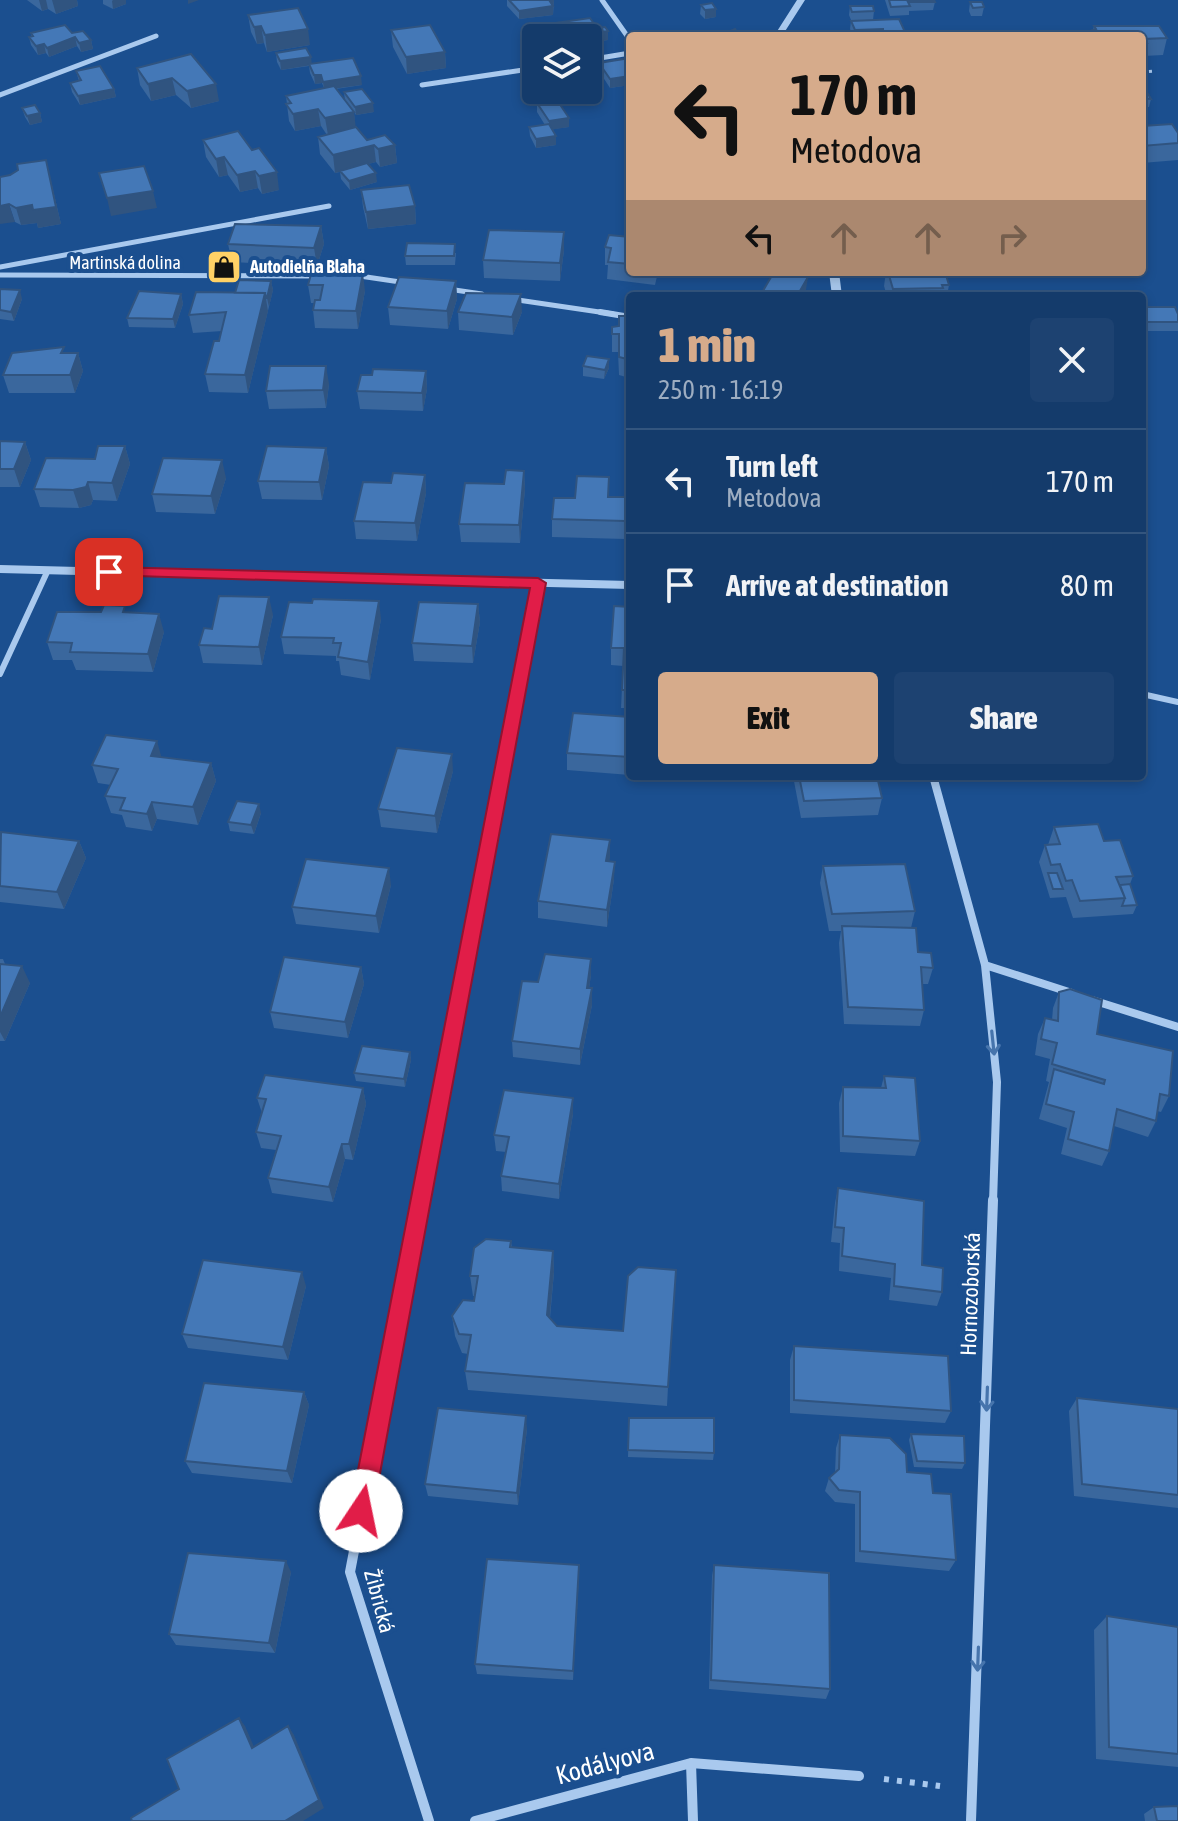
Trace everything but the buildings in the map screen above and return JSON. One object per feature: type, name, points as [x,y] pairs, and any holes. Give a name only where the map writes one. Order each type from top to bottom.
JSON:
[{"type":"street","points":[[602,0],[626,34]]},
{"type":"street","points":[[779,32],[801,0]]},
{"type":"street","points":[[0,95],[156,36]]},
{"type":"street","points":[[602,58],[626,54]]},
{"type":"street","points":[[422,85],[522,70]]},
{"type":"street","name":"Martinská dolina","points":[[0,267],[329,206]]},
{"type":"street","name":"Martinská dolina","points":[[0,275],[327,276]]},
{"type":"street","points":[[343,276],[419,285]]},
{"type":"street","points":[[434,287],[626,316]]},
{"type":"street","points":[[0,569],[626,585]]},
{"type":"street","points":[[0,674],[48,570]]},
{"type":"street","name":"Žibrická","points":[[429,1821],[350,1572],[538,583]]},
{"type":"street","points":[[1146,695],[1178,702]]},
{"type":"street","name":"Hornozoborská","points":[[934,780],[985,965],[997,1082],[971,1821]]},
{"type":"street","points":[[985,965],[1178,1027]]},
{"type":"street","points":[[691,1763],[693,1821]]},
{"type":"street","name":"Kodályova","points":[[475,1821],[691,1763],[859,1776]]},
{"type":"path","points":[[1146,72],[1155,71]]},
{"type":"path","points":[[859,1776],[940,1786]]},
{"type":"place","name":"Autodielňa Blaha","points":[[224,267]]},
{"type":"route","points":[[109,572],[538,583],[361,1511]]}]
